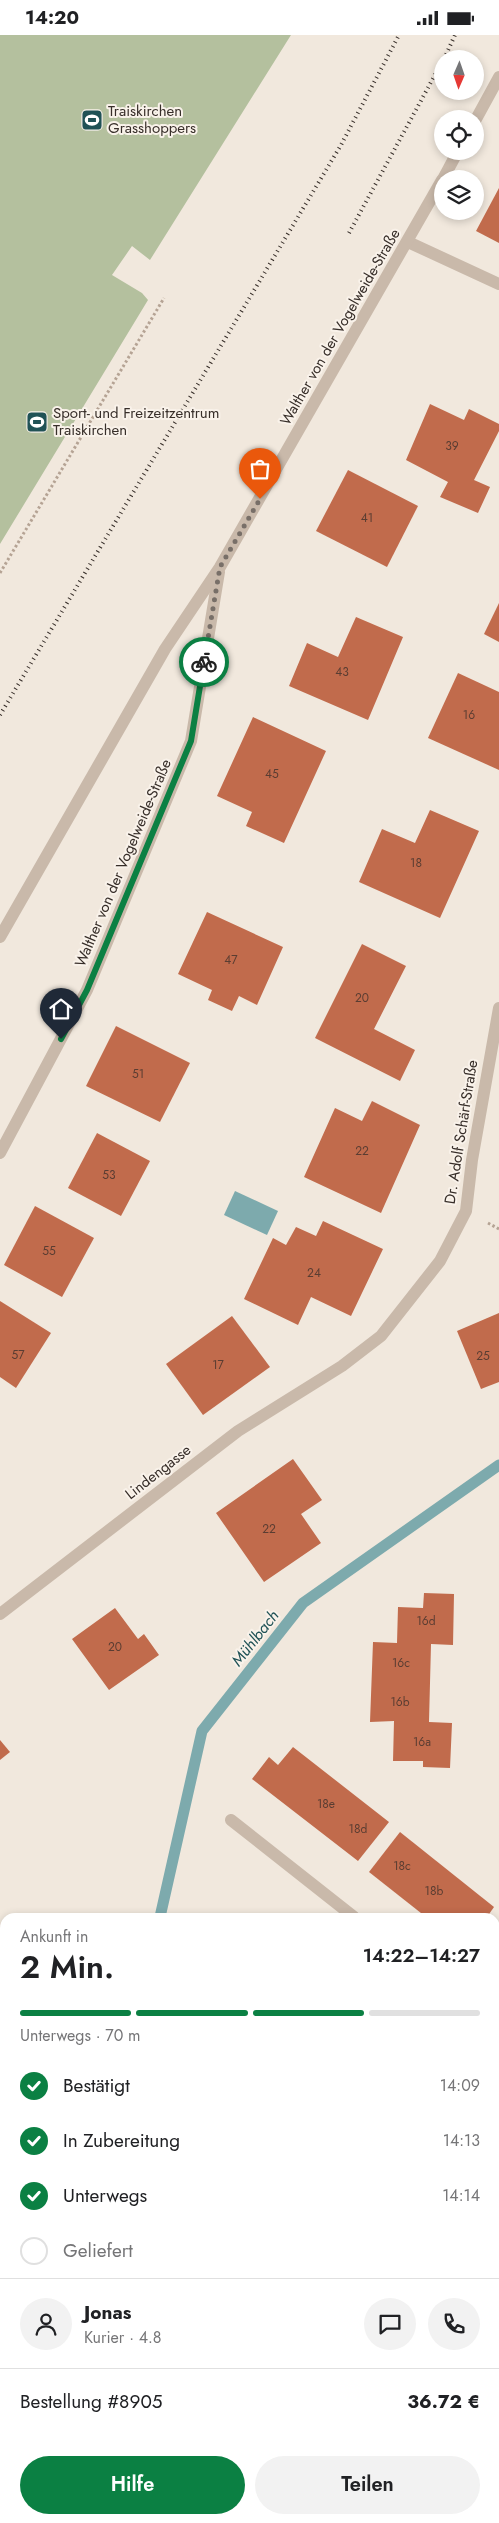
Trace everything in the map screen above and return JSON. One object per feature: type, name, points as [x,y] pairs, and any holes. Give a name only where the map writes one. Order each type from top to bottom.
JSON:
[{"type":"street","points":[[481,110],[499,77]]},
{"type":"street","name":"Walther von der Vogelweide-Straße","points":[[0,937],[165,649],[220,567],[434,195]]},
{"type":"street","points":[[408,242],[499,284]]},
{"type":"street","name":"Walther von der Vogelweide-Straße","points":[[0,1153],[87,990],[191,741],[220,567]]},
{"type":"street","name":"Dr. Adolf Schärf-Straße","points":[[342,1366],[381,1336],[440,1261],[466,1211],[472,1160],[499,1008]]},
{"type":"street","name":"Lindengasse","points":[[0,1615],[238,1431],[342,1366]]},
{"type":"street","points":[[231,1819],[349,1913]]},
{"type":"path","points":[[0,573],[164,298]]},
{"type":"green space","points":[[0,35],[291,35],[150,260],[132,246],[112,275],[142,293],[148,300],[0,544]]},
{"type":"water","points":[[235,1191],[278,1211],[267,1235],[224,1215]]},
{"type":"building","points":[[499,188],[499,243],[476,231],[482,220],[484,220],[484,216]]},
{"type":"building","points":[[430,404],[464,420],[469,409],[499,424],[499,431],[474,480],[490,487],[478,513],[440,497],[448,482],[406,460]]},
{"type":"building","points":[[348,470],[418,506],[387,567],[316,531]]},
{"type":"building","points":[[499,603],[499,642],[484,634]]},
{"type":"building","points":[[356,617],[403,637],[368,720],[289,686],[307,643],[338,657]]},
{"type":"building","points":[[458,673],[499,692],[499,770],[428,738]]},
{"type":"building","points":[[253,717],[326,751],[284,843],[246,826],[252,812],[217,796]]},
{"type":"building","points":[[430,810],[479,831],[440,918],[359,882],[382,829],[415,843]]},
{"type":"building","points":[[207,912],[283,947],[257,1005],[239,996],[232,1011],[208,1000],[212,990],[178,974]]},
{"type":"building","points":[[362,944],[406,966],[374,1029],[415,1050],[400,1081],[315,1038]]},
{"type":"building","points":[[116,1026],[190,1063],[160,1122],[86,1086]]},
{"type":"building","points":[[372,1101],[420,1125],[381,1213],[304,1177],[335,1108],[362,1121]]},
{"type":"building","points":[[97,1133],[150,1161],[121,1216],[68,1188]]},
{"type":"building","points":[[35,1206],[94,1238],[62,1297],[4,1265]]},
{"type":"building","points":[[323,1221],[383,1249],[351,1316],[311,1297],[298,1325],[244,1299],[273,1238],[286,1245],[296,1227],[316,1236]]},
{"type":"building","points":[[0,1301],[51,1333],[16,1388],[0,1377]]},
{"type":"building","points":[[499,1313],[499,1382],[481,1389],[457,1331]]},
{"type":"building","points":[[232,1316],[270,1367],[203,1415],[166,1364]]},
{"type":"building","points":[[293,1459],[322,1500],[301,1514],[321,1543],[264,1582],[216,1513]]},
{"type":"building","points":[[424,1593],[454,1594],[453,1645],[431,1644],[429,1722],[452,1723],[450,1768],[423,1767],[423,1761],[393,1761],[394,1721],[370,1722],[373,1642],[397,1643],[398,1607],[423,1608]]},
{"type":"building","points":[[115,1608],[138,1639],[144,1634],[159,1655],[109,1690],[72,1639]]},
{"type":"building","points":[[0,1740],[10,1752],[0,1760]]},
{"type":"building","points":[[293,1747],[389,1822],[358,1861],[252,1779],[269,1757],[278,1765]]},
{"type":"building","points":[[400,1832],[494,1907],[490,1913],[421,1913],[369,1872]]},
{"type":"waterway","name":"Mühlbach","points":[[161,1913],[202,1731],[303,1603],[499,1465]]},
{"type":"railway","points":[[0,715],[341,145],[399,35]]},
{"type":"railway","points":[[448,50],[455,35]]},
{"type":"railway","points":[[349,233],[434,77]]},
{"type":"way so far","points":[[204,662],[220,567],[260,499]]},
{"type":"place","name":"Traiskirchen Grasshoppers","points":[[92,120]]},
{"type":"place","name":"Sport- und Freizeitzentrum Traiskirchen","points":[[37,422]]},
{"type":"route","points":[[61,1039],[87,990],[191,741],[204,662]]}]
